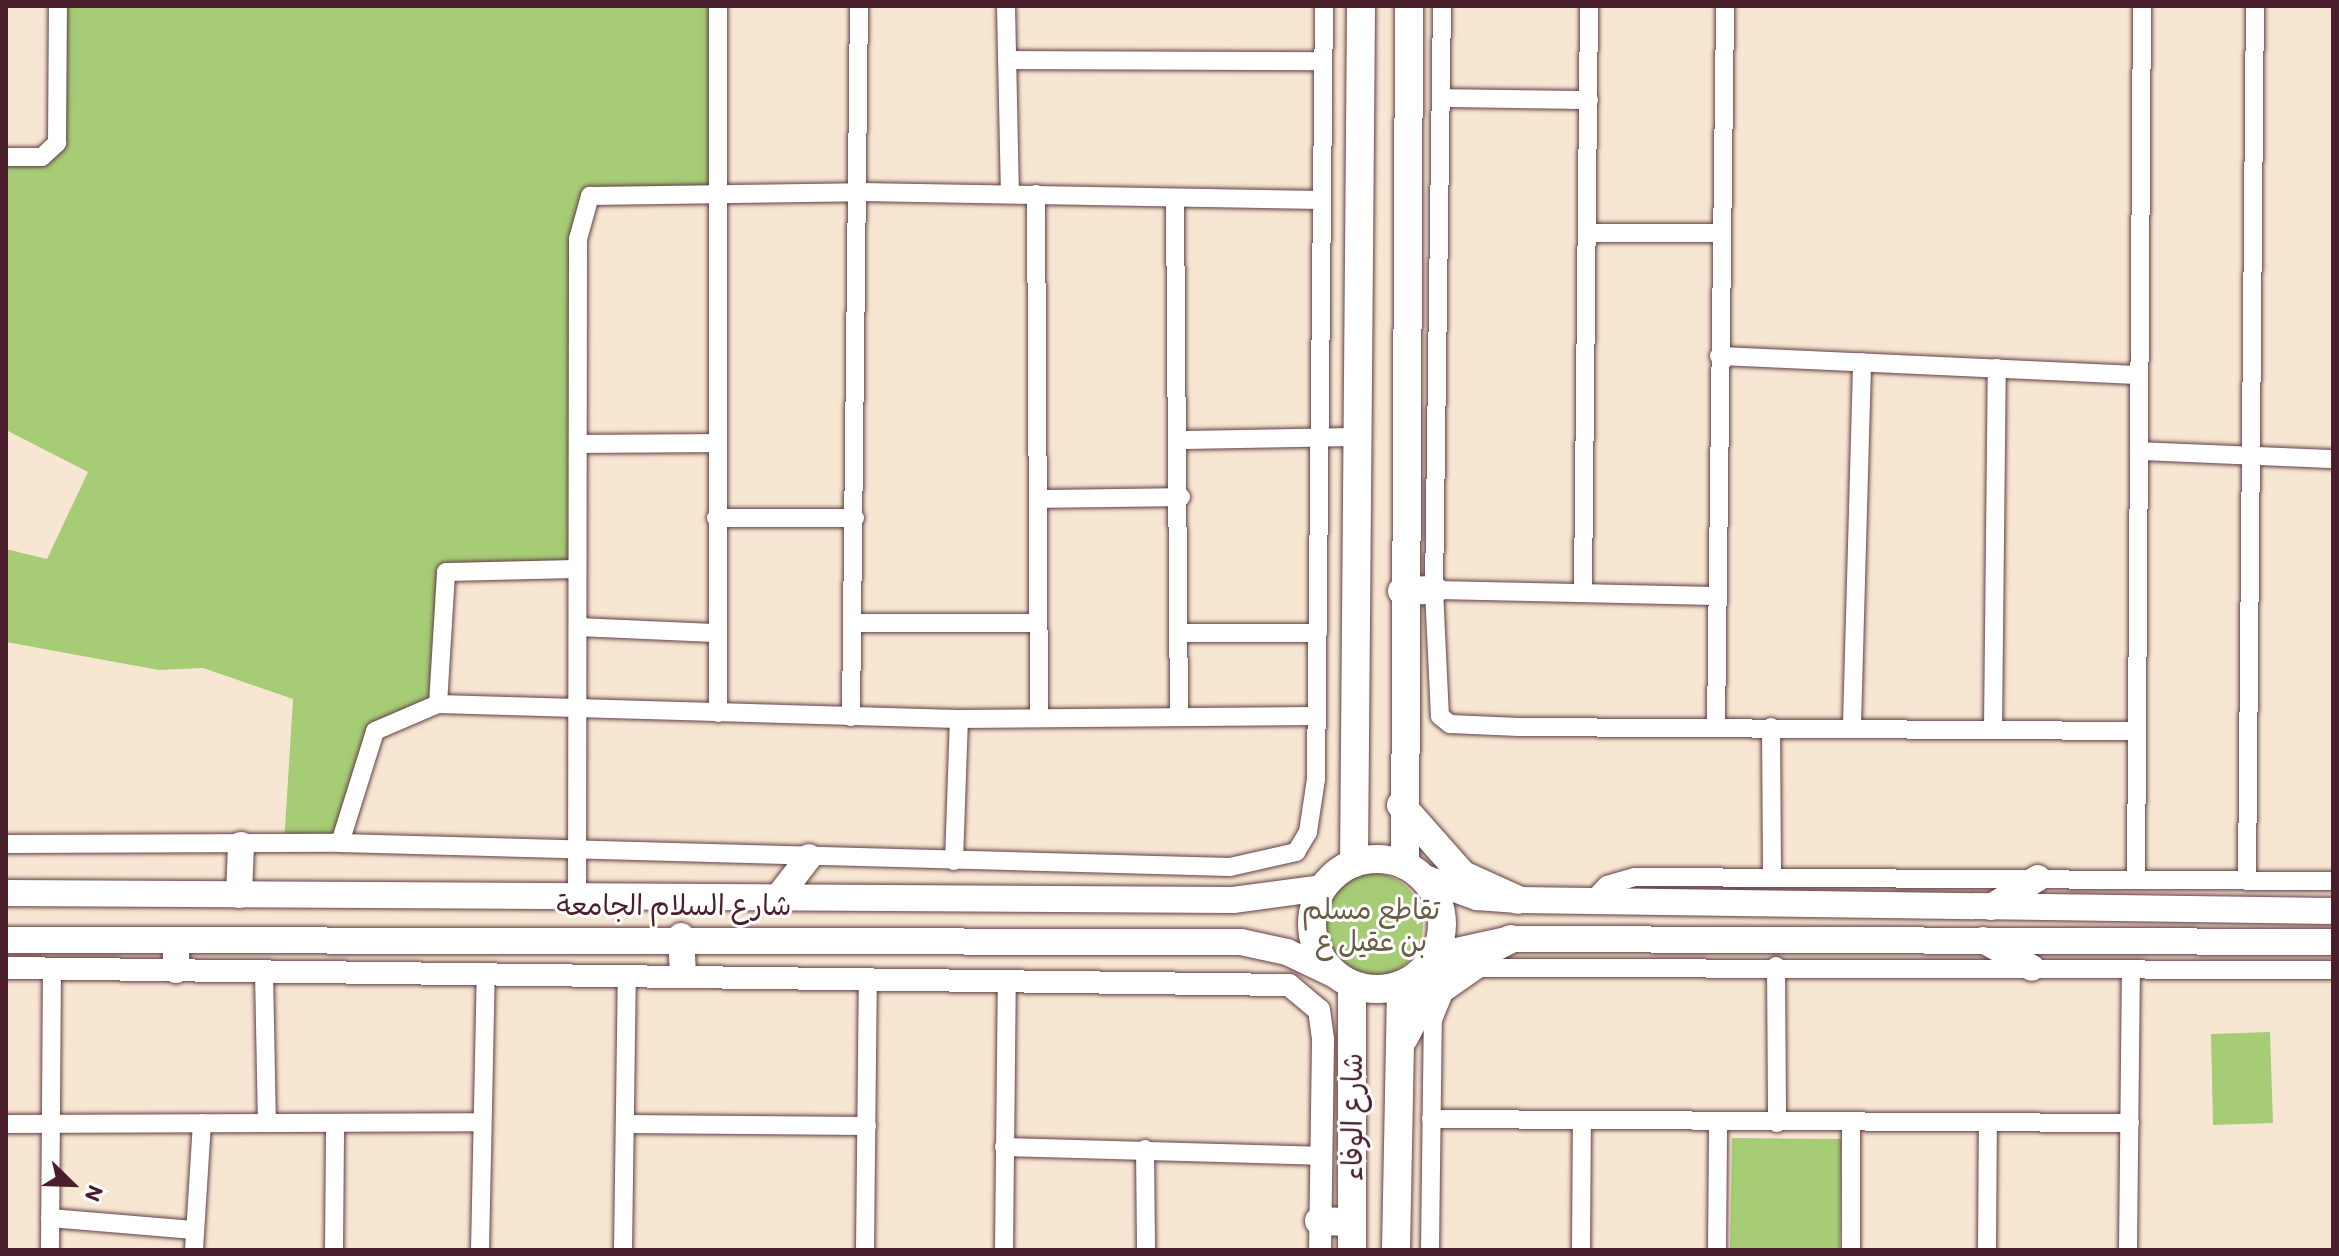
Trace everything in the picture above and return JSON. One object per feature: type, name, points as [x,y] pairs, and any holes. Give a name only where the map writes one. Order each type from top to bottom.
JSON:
[{"type":"main road","points":[[1354,863],[1361,6]]},
{"type":"main road","points":[[1409,6],[1400,805],[1414,871],[1441,914],[1434,956]]},
{"type":"main road","points":[[1357,401],[1365,422],[1365,495],[1384,509],[1404,488]]},
{"type":"main road","points":[[1402,591],[1434,590]]},
{"type":"main road","points":[[1400,805],[1463,875],[1518,900]]},
{"type":"main road","points":[[239,895],[241,845]]},
{"type":"main road","points":[[779,896],[809,857]]},
{"type":"main road","points":[[2333,911],[1518,900],[1477,897],[1414,871],[1354,863],[1323,888],[1313,934],[1344,980],[1401,985],[1434,956],[1511,939],[2333,942]]},
{"type":"main road","points":[[1991,907],[2038,878]]},
{"type":"main road","name":"شارع السلام الجامعة","points":[[6,893],[1233,900],[1323,888]]},
{"type":"main road","points":[[1045,938],[1058,916],[1047,898]]},
{"type":"main road","points":[[681,936],[683,975]]},
{"type":"main road","name":"شارع السلام الجامعة","points":[[6,940],[681,936],[1045,938],[1267,945],[1344,980]]},
{"type":"main road","points":[[1397,1054],[1436,977],[1511,939]]},
{"type":"main road","points":[[1980,939],[2032,968]]},
{"type":"main road","points":[[176,941],[176,970]]},
{"type":"main road","name":"شارع الوفاء","points":[[1344,980],[1352,1250]]},
{"type":"main road","name":"شارع الوفاء","points":[[1396,1250],[1397,1054],[1401,985]]},
{"type":"main road","points":[[1319,1221],[1351,1222]]},
{"type":"street","points":[[6,157],[42,157],[57,143],[58,6]]},
{"type":"street","points":[[718,6],[718,443],[714,633],[718,713]]},
{"type":"street","points":[[851,717],[860,192],[859,6]]},
{"type":"street","points":[[1006,6],[1010,194]]},
{"type":"street","points":[[6,844],[340,843],[954,861],[1271,863],[1296,852],[1308,832],[1316,716],[1324,6]]},
{"type":"street","points":[[1442,6],[1434,693],[1450,724],[1716,727],[1852,724],[2137,731]]},
{"type":"street","points":[[1583,588],[1589,6]]},
{"type":"street","points":[[1716,727],[1725,6]]},
{"type":"street","points":[[2136,879],[2142,6]]},
{"type":"street","points":[[2247,880],[2255,6]]},
{"type":"street","points":[[1007,60],[1323,61]]},
{"type":"street","points":[[1441,98],[1589,100]]},
{"type":"street","points":[[577,894],[582,711],[577,569],[582,444],[580,212],[590,196],[860,192],[1321,200]]},
{"type":"street","points":[[1036,194],[1039,718]]},
{"type":"street","points":[[1175,199],[1181,497],[1179,717]]},
{"type":"street","points":[[1587,233],[1720,233]]},
{"type":"street","points":[[1719,356],[2139,375]]},
{"type":"street","points":[[1852,724],[1862,362]]},
{"type":"street","points":[[1993,729],[1997,368]]},
{"type":"street","points":[[1180,440],[1357,437]]},
{"type":"street","points":[[582,444],[718,443]]},
{"type":"street","points":[[2139,451],[2252,453],[2333,459]]},
{"type":"street","points":[[1039,499],[1181,497]]},
{"type":"street","points":[[716,518],[855,518]]},
{"type":"street","points":[[438,704],[446,572],[577,569]]},
{"type":"street","points":[[1434,590],[1583,588],[1718,596]]},
{"type":"street","points":[[854,623],[1037,623]]},
{"type":"street","points":[[578,627],[714,633]]},
{"type":"street","points":[[1178,633],[1318,633]]},
{"type":"street","points":[[340,843],[375,731],[438,704],[582,711],[959,719],[1316,716]]},
{"type":"street","points":[[954,861],[959,719]]},
{"type":"street","points":[[1771,727],[1772,874]]},
{"type":"street","points":[[1591,902],[1625,878],[1772,874],[2333,881]]},
{"type":"street","points":[[1430,1250],[1433,1020],[1444,993],[1467,974],[1511,966],[2333,970]]},
{"type":"street","points":[[1776,966],[1777,1123]]},
{"type":"street","points":[[6,968],[683,975],[868,981],[1272,982],[1300,991],[1319,1010],[1323,1040],[1320,1250]]},
{"type":"street","points":[[50,1250],[52,968]]},
{"type":"street","points":[[2128,1250],[2131,969]]},
{"type":"street","points":[[264,971],[267,1123]]},
{"type":"street","points":[[480,1250],[486,975]]},
{"type":"street","points":[[623,1250],[627,976]]},
{"type":"street","points":[[865,1250],[868,981]]},
{"type":"street","points":[[1004,1250],[1007,981]]},
{"type":"street","points":[[1431,1119],[2130,1123]]},
{"type":"street","points":[[1581,1250],[1582,1120]]},
{"type":"street","points":[[1851,1121],[1851,1250]]},
{"type":"street","points":[[6,1124],[482,1122]]},
{"type":"street","points":[[1987,1250],[1988,1122]]},
{"type":"street","points":[[194,1250],[202,1123]]},
{"type":"street","points":[[1717,1250],[1718,1123]]},
{"type":"street","points":[[334,1250],[335,1124]]},
{"type":"street","points":[[625,1124],[867,1126]]},
{"type":"street","points":[[1004,1147],[1319,1156]]},
{"type":"street","points":[[1145,1149],[1146,1250]]},
{"type":"street","points":[[50,1218],[194,1230]]},
{"type":"green space","points":[[58,6],[718,6],[716,192],[590,196],[580,212],[577,569],[452,571],[438,704],[375,731],[340,843],[284,844],[293,699],[203,668],[159,670],[6,642],[6,549],[47,559],[88,472],[6,430],[6,157],[42,157],[57,143]]},
{"type":"green space","name":"تقاطع مسلم بن عقيل ع","points":[[1371,873],[1391,877],[1408,888],[1419,905],[1423,925],[1419,945],[1408,962],[1391,973],[1371,977],[1351,973],[1334,962],[1323,945],[1319,925],[1323,905],[1334,888],[1351,877]]},
{"type":"green space","points":[[2270,1032],[2273,1123],[2213,1125],[2211,1034]]},
{"type":"green space","points":[[1732,1138],[1841,1139],[1840,1250],[1730,1250]]}]
